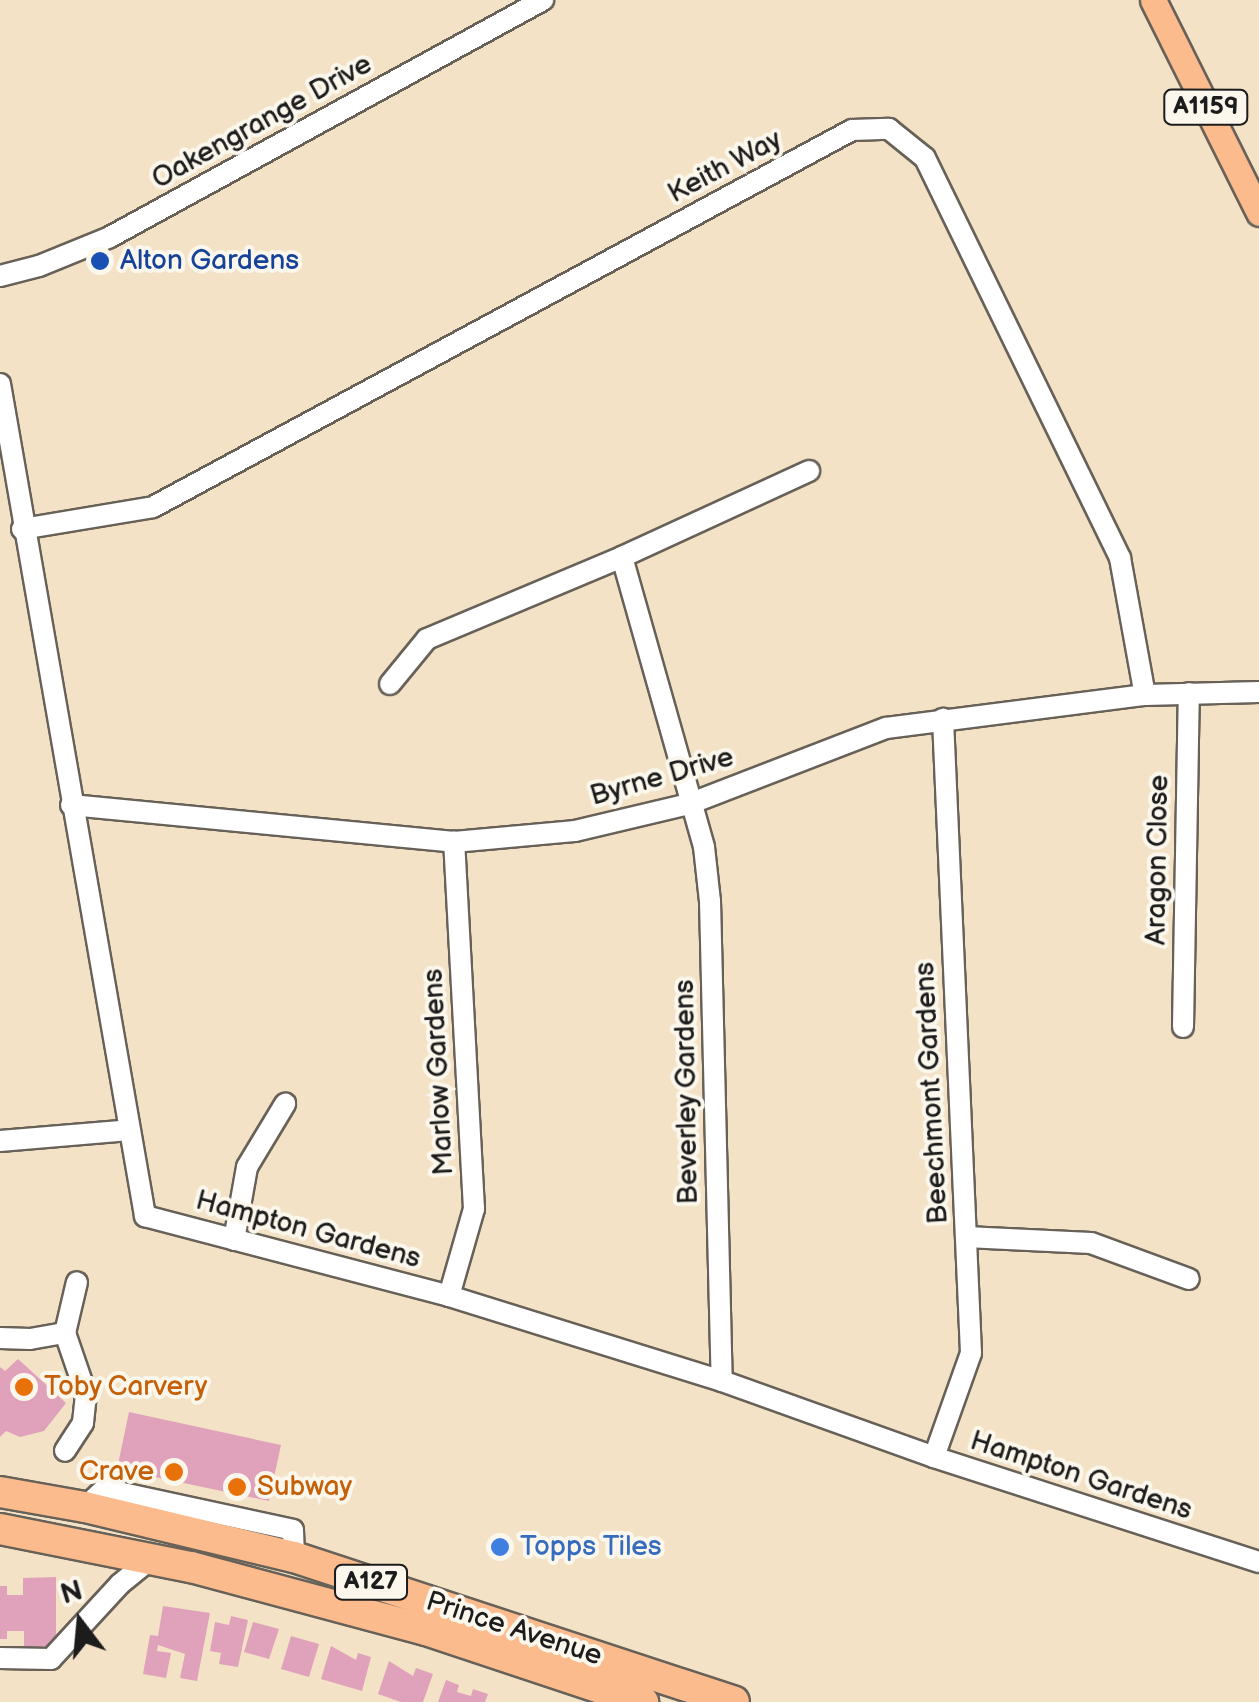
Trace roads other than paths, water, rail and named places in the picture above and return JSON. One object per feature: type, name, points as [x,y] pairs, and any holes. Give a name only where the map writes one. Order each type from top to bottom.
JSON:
[{"type":"highway","name":"Prince Avenue","points":[[0,1492],[85,1506],[294,1557],[734,1702]]},
{"type":"highway","name":"Prince Avenue","points":[[0,1528],[151,1560],[426,1630],[643,1702]]},
{"type":"main road","name":"A1159","points":[[1153,0],[1259,213]]},
{"type":"street","name":"Oakengrange Drive","points":[[0,276],[39,266],[110,237],[544,0]]},
{"type":"street","name":"Keith Way","points":[[22,528],[153,507],[852,130],[889,129],[926,158],[1120,558],[1145,695]]},
{"type":"street","name":"Hampton Gardens","points":[[0,384],[22,528],[145,1216],[449,1296],[722,1381],[934,1458],[1259,1562]]},
{"type":"street","points":[[390,684],[427,638],[622,558],[810,472]]},
{"type":"street","name":"Beverley Gardens","points":[[622,558],[704,847],[710,900],[722,1381]]},
{"type":"street","name":"Byrne Drive","points":[[71,804],[454,842],[575,831],[690,804],[886,728],[1145,695],[1259,692]]},
{"type":"street","name":"Aragon Close","points":[[1183,1028],[1189,693]]},
{"type":"street","name":"Beechmont Gardens","points":[[934,1458],[971,1353],[943,720]]},
{"type":"street","name":"Marlow Gardens","points":[[449,1296],[474,1210],[454,842]]},
{"type":"street","points":[[234,1240],[247,1168],[285,1104]]},
{"type":"street","points":[[0,1140],[130,1130]]},
{"type":"street","points":[[966,1237],[1091,1243],[1189,1278]]},
{"type":"street","points":[[66,1451],[82,1423],[86,1394],[65,1333],[78,1282]]},
{"type":"street","points":[[0,1338],[30,1340],[65,1333]]},
{"type":"street","points":[[0,1658],[51,1658],[120,1584],[151,1560]]},
{"type":"place","name":"Alton Gardens","points":[[100,261]]},
{"type":"place","name":"Toby Carvery","points":[[24,1387]]},
{"type":"place","name":"Crave","points":[[174,1472]]},
{"type":"place","name":"Subway","points":[[237,1487]]},
{"type":"place","name":"Topps Tiles","points":[[500,1547]]}]
